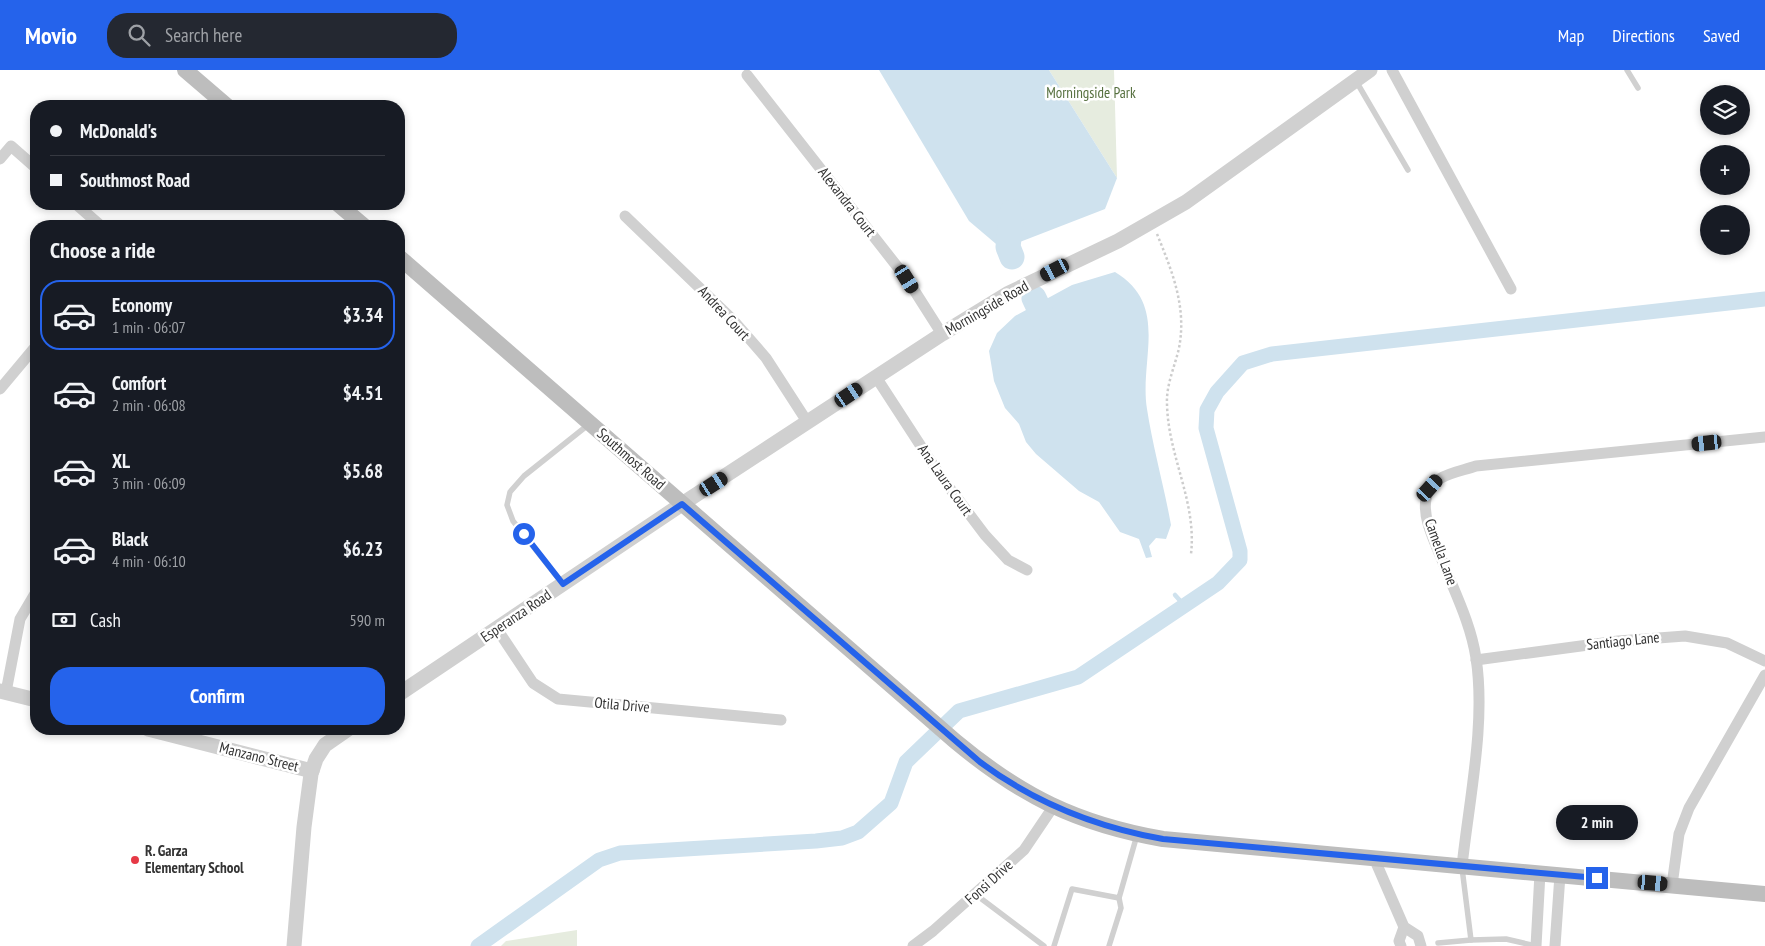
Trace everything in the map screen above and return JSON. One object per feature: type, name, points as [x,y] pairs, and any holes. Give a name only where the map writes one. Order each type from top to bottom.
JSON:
[{"type":"main road","points":[[185,70],[220,100]]},
{"type":"main road","points":[[345,210],[357,220]]},
{"type":"main road","name":"Southmost Road","points":[[405,261],[925,716],[1004,780],[1053,807],[1137,835],[1187,842],[1765,894]]},
{"type":"street","name":"Morningside Road","points":[[682,504],[942,334],[1008,294],[1152,222],[1228,174],[1370,70]]},
{"type":"street","points":[[1392,70],[1511,289]]},
{"type":"street","name":"Alexandra Court","points":[[747,74],[907,279],[942,334]]},
{"type":"street","points":[[0,159],[11,146],[30,163]]},
{"type":"street","points":[[83,210],[94,220]]},
{"type":"street","name":"Andrea Court","points":[[625,216],[694,281],[738,326],[766,358],[808,423]]},
{"type":"street","points":[[0,389],[30,353]]},
{"type":"street","name":"Ana Laura Court","points":[[876,377],[939,474],[985,536],[1008,560],[1027,570]]},
{"type":"street","name":"Camella Lane","points":[[1462,866],[1479,720],[1479,684],[1476,660],[1464,614],[1433,536],[1425,510],[1430,488],[1438,479],[1448,474],[1476,466],[1765,437]]},
{"type":"street","name":"Esperanza Road","points":[[405,690],[682,504]]},
{"type":"street","points":[[30,602],[20,619],[3,692],[30,699]]},
{"type":"street","name":"Otila Drive","points":[[497,629],[533,683],[558,699],[781,720]]},
{"type":"street","name":"Santiago Lane","points":[[1476,660],[1618,641],[1685,636],[1727,643],[1765,661]]},
{"type":"street","points":[[1672,885],[1679,834],[1689,808],[1765,676]]},
{"type":"street","name":"Manzano Street","points":[[171,735],[312,771]]},
{"type":"street","points":[[294,946],[304,827],[312,771],[325,744],[339,735]]},
{"type":"street","name":"Fonsi Drive","points":[[913,946],[933,931],[1032,842],[1053,807]]},
{"type":"street","points":[[1374,858],[1404,927],[1418,936],[1421,946]]},
{"type":"street","points":[[1536,946],[1540,873]]},
{"type":"street","points":[[1555,946],[1560,875]]},
{"type":"street","points":[[1401,946],[1399,941],[1404,927]]},
{"type":"lane","points":[[1627,70],[1638,88]]},
{"type":"lane","points":[[1356,81],[1408,170]]},
{"type":"lane","points":[[563,584],[513,521],[507,504],[510,492],[524,476],[590,423]]},
{"type":"lane","points":[[1109,946],[1121,908],[1119,898],[1137,835]]},
{"type":"lane","points":[[1462,866],[1471,940]]},
{"type":"lane","points":[[1054,946],[1072,889],[1119,898]]},
{"type":"lane","points":[[975,894],[1044,946]]},
{"type":"lane","points":[[1438,943],[1506,939],[1536,946]]},
{"type":"path","points":[[1152,222],[1173,274],[1181,309],[1182,324],[1179,348],[1167,403],[1171,435],[1192,516],[1191,554]]},
{"type":"green space","name":"Morningside Park","points":[[1049,70],[1114,70],[1117,178]]},
{"type":"green space","points":[[577,930],[577,946],[501,946],[506,941]]},
{"type":"water","points":[[879,70],[1049,70],[1117,178],[1105,209],[1002,249],[969,221]]},
{"type":"water","points":[[1115,272],[1132,285],[1142,300],[1147,317],[1149,334],[1146,390],[1147,409],[1171,525],[1166,539],[1156,538],[1149,546],[1152,557],[1146,558],[1139,539],[1120,532],[1099,502],[1079,491],[1036,454],[1026,442],[1019,424],[1005,408],[994,381],[989,351],[997,333],[1015,316],[1072,285]]},
{"type":"waterway","points":[[1012,212],[1008,247],[1012,257]]},
{"type":"waterway","points":[[1034,298],[1051,334]]},
{"type":"waterway","points":[[478,946],[599,860],[620,853],[816,841],[842,838],[858,832],[891,803],[906,762],[959,711],[1078,677],[1218,583],[1240,560],[1240,551],[1206,428],[1207,410],[1217,392],[1243,363],[1272,354],[1765,299]]},
{"type":"waterway","points":[[1175,595],[1184,605]]},
{"type":"place","name":"R. Garza Elementary School","points":[[135,860]]},
{"type":"route","points":[[524,534],[563,584],[682,504],[980,762],[1004,780],[1033,797],[1053,807],[1098,824],[1131,834],[1163,839],[1597,878]]}]
